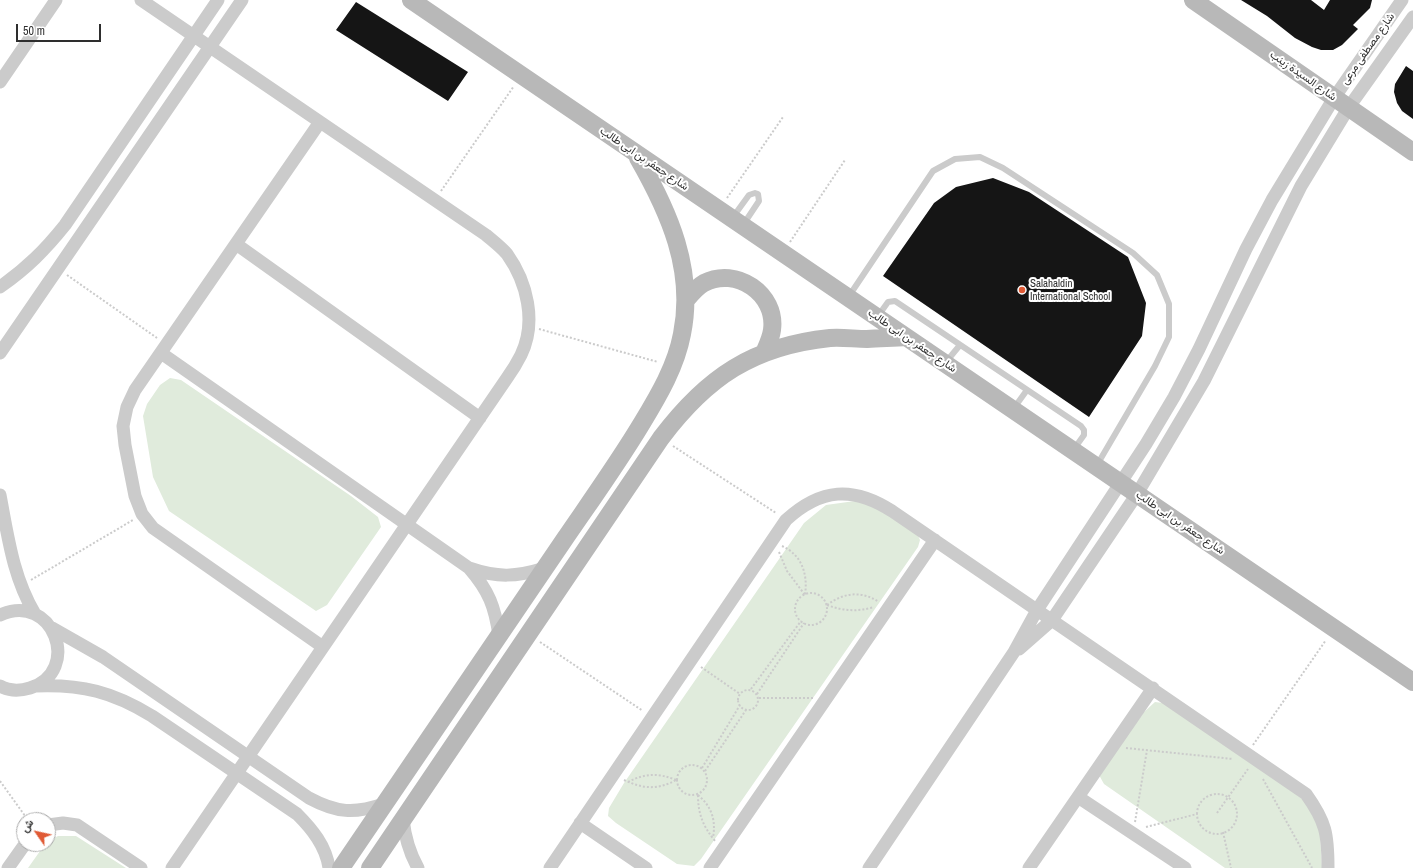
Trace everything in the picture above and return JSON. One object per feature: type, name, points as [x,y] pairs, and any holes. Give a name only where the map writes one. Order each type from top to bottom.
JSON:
[{"type":"street","points":[[0,82],[56,0]]},
{"type":"street","points":[[141,0],[486,235],[506,253],[520,275],[528,299],[529,326],[522,354],[480,418],[247,756],[172,868]]},
{"type":"street","points":[[0,287],[22,271],[46,250],[65,225],[218,0]]},
{"type":"street","points":[[0,353],[242,0]]},
{"type":"street","name":"شارع جعفر بن ابى طالب","points":[[411,0],[1121,484],[1335,627],[1413,682]]},
{"type":"street","name":"شارع السيدة زينب","points":[[1192,0],[1413,152]]},
{"type":"street","name":"شارع مصطفى مرعى","points":[[1342,103],[1402,0]]},
{"type":"street","name":"شارع مصطفى مرعى","points":[[1342,103],[1413,17]]},
{"type":"street","points":[[869,868],[1014,652],[1037,610],[1121,484],[1174,397],[1272,200],[1342,103]]},
{"type":"street","points":[[1014,652],[1052,620],[1137,494],[1204,381],[1342,103]]},
{"type":"street","points":[[320,122],[135,390],[126,407],[123,426],[135,496],[142,514],[153,528],[323,647]]},
{"type":"street","points":[[341,868],[629,444],[673,366],[682,334],[686,300],[683,262],[672,225],[658,193],[636,154]]},
{"type":"street","points":[[236,244],[480,418]]},
{"type":"street","points":[[686,300],[694,290],[704,283],[716,279],[729,278],[741,280],[752,286],[765,299],[772,317],[772,329],[764,353]]},
{"type":"street","points":[[0,335],[0,346]]},
{"type":"street","points":[[370,868],[648,457],[681,411],[706,387],[733,368],[764,353],[797,343],[832,338],[906,337]]},
{"type":"street","points":[[164,348],[407,525],[469,568],[481,582],[490,598],[496,615],[499,636]]},
{"type":"street","points":[[629,444],[648,457]]},
{"type":"street","points":[[550,868],[690,660],[776,540],[786,520],[800,506],[818,498],[837,493],[857,494],[876,500],[1306,794],[1320,814],[1328,837],[1328,868]]},
{"type":"street","points":[[0,495],[10,554],[20,587],[35,614]]},
{"type":"street","points":[[710,868],[935,540]]},
{"type":"street","points":[[469,568],[487,574],[506,576],[524,574],[545,568]]},
{"type":"street","points":[[0,614],[16,610],[35,614],[52,628],[103,657],[308,798],[326,807],[352,811],[365,810],[384,804]]},
{"type":"street","points":[[0,698],[30,688],[48,676],[57,661],[57,644],[52,628]]},
{"type":"street","points":[[0,686],[13,690],[60,685],[85,687],[131,703],[297,814],[311,828],[321,845],[329,868]]},
{"type":"street","points":[[1029,868],[1153,688]]},
{"type":"street","points":[[1078,797],[1132,831],[1185,868]]},
{"type":"street","points":[[403,819],[405,836],[410,853],[418,868]]},
{"type":"street","points":[[56,824],[63,823],[77,825],[141,868]]},
{"type":"street","points":[[580,823],[646,868]]},
{"type":"street","points":[[8,868],[19,852]]},
{"type":"lane","points":[[848,298],[933,171],[955,159],[980,157],[1003,168],[1133,253],[1157,275],[1169,304],[1169,337],[1155,366],[1096,466]]},
{"type":"lane","points":[[755,193],[758,194],[759,201],[731,218],[749,195],[755,193]]},
{"type":"lane","points":[[877,318],[888,302],[895,301],[1081,426],[1084,430],[1084,435],[1073,451]]},
{"type":"lane","points":[[945,364],[960,345]]},
{"type":"lane","points":[[1013,410],[1027,390]]},
{"type":"path","points":[[435,200],[521,75]]},
{"type":"path","points":[[731,218],[783,117]]},
{"type":"path","points":[[782,253],[845,160]]},
{"type":"path","points":[[58,269],[164,348]]},
{"type":"path","points":[[529,326],[673,366]]},
{"type":"path","points":[[661,438],[786,520]]},
{"type":"path","points":[[20,587],[142,514]]},
{"type":"path","points":[[776,540],[787,572],[805,595]]},
{"type":"path","points":[[776,540],[787,548],[801,563],[806,584],[805,595]]},
{"type":"path","points":[[817,594],[823,599],[827,606],[826,614],[821,622],[813,625],[801,621],[796,609],[798,601],[805,595],[817,594]]},
{"type":"path","points":[[854,594],[869,596],[882,604],[854,611],[840,610],[827,606],[839,597],[854,594]]},
{"type":"path","points":[[746,710],[738,702],[740,694],[743,691],[750,689],[801,621]]},
{"type":"path","points":[[757,694],[804,623]]},
{"type":"path","points":[[1217,814],[1335,627]]},
{"type":"path","points":[[528,634],[652,717]]},
{"type":"path","points":[[690,660],[740,694]]},
{"type":"path","points":[[705,771],[746,710],[757,706],[759,698],[757,694],[750,689]]},
{"type":"path","points":[[759,698],[827,698]]},
{"type":"path","points":[[701,768],[740,705]]},
{"type":"path","points":[[1113,746],[1147,750],[1252,757]]},
{"type":"path","points":[[1147,750],[1132,831],[1197,814]]},
{"type":"path","points":[[1252,757],[1312,868]]},
{"type":"path","points":[[688,766],[697,766],[705,771],[708,781],[707,785],[698,795],[692,796],[683,793],[679,789],[676,780],[680,771],[688,766]]},
{"type":"path","points":[[613,775],[628,782],[652,788],[676,780]]},
{"type":"path","points":[[628,782],[644,776],[652,775],[660,775],[676,780]]},
{"type":"path","points":[[0,781],[22,812]]},
{"type":"path","points":[[1214,794],[1228,798],[1235,806],[1236,816],[1232,826],[1223,832],[1212,833],[1208,831],[1200,824],[1197,814],[1199,805],[1205,797],[1214,794]]},
{"type":"path","points":[[698,795],[704,800],[712,814],[714,822],[713,838]]},
{"type":"path","points":[[698,795],[700,818],[723,850]]},
{"type":"path","points":[[1223,832],[1231,868]]},
{"type":"green space","points":[[170,378],[181,380],[351,496],[378,517],[381,527],[327,605],[316,611],[169,511],[153,477],[143,416],[147,404],[160,385]]},
{"type":"green space","points":[[862,500],[916,531],[920,540],[918,547],[701,859],[694,866],[677,864],[616,823],[608,816],[609,808],[624,783],[804,523],[826,505]]},
{"type":"green space","points":[[1155,702],[1163,703],[1275,777],[1312,807],[1320,833],[1322,868],[1225,868],[1104,784],[1099,775],[1144,712]]},
{"type":"green space","points":[[76,836],[126,868],[28,868],[39,852],[56,852],[56,837]]},
{"type":"building","points":[[1241,0],[1311,0],[1324,10],[1330,0],[1372,0],[1370,8],[1353,25],[1358,29],[1342,45],[1333,50],[1321,50],[1295,38],[1267,16]]},
{"type":"building","points":[[356,2],[468,72],[448,101],[336,30]]},
{"type":"building","points":[[1406,66],[1413,71],[1413,119],[1402,111],[1397,103],[1394,92],[1395,84]]},
{"type":"building","name":"Salahaldin International School","points":[[993,178],[1029,192],[1128,257],[1146,303],[1142,336],[1089,417],[883,276],[934,203],[956,187]]},
{"type":"place","name":"Salahaldin International School","points":[[1022,290]]}]
